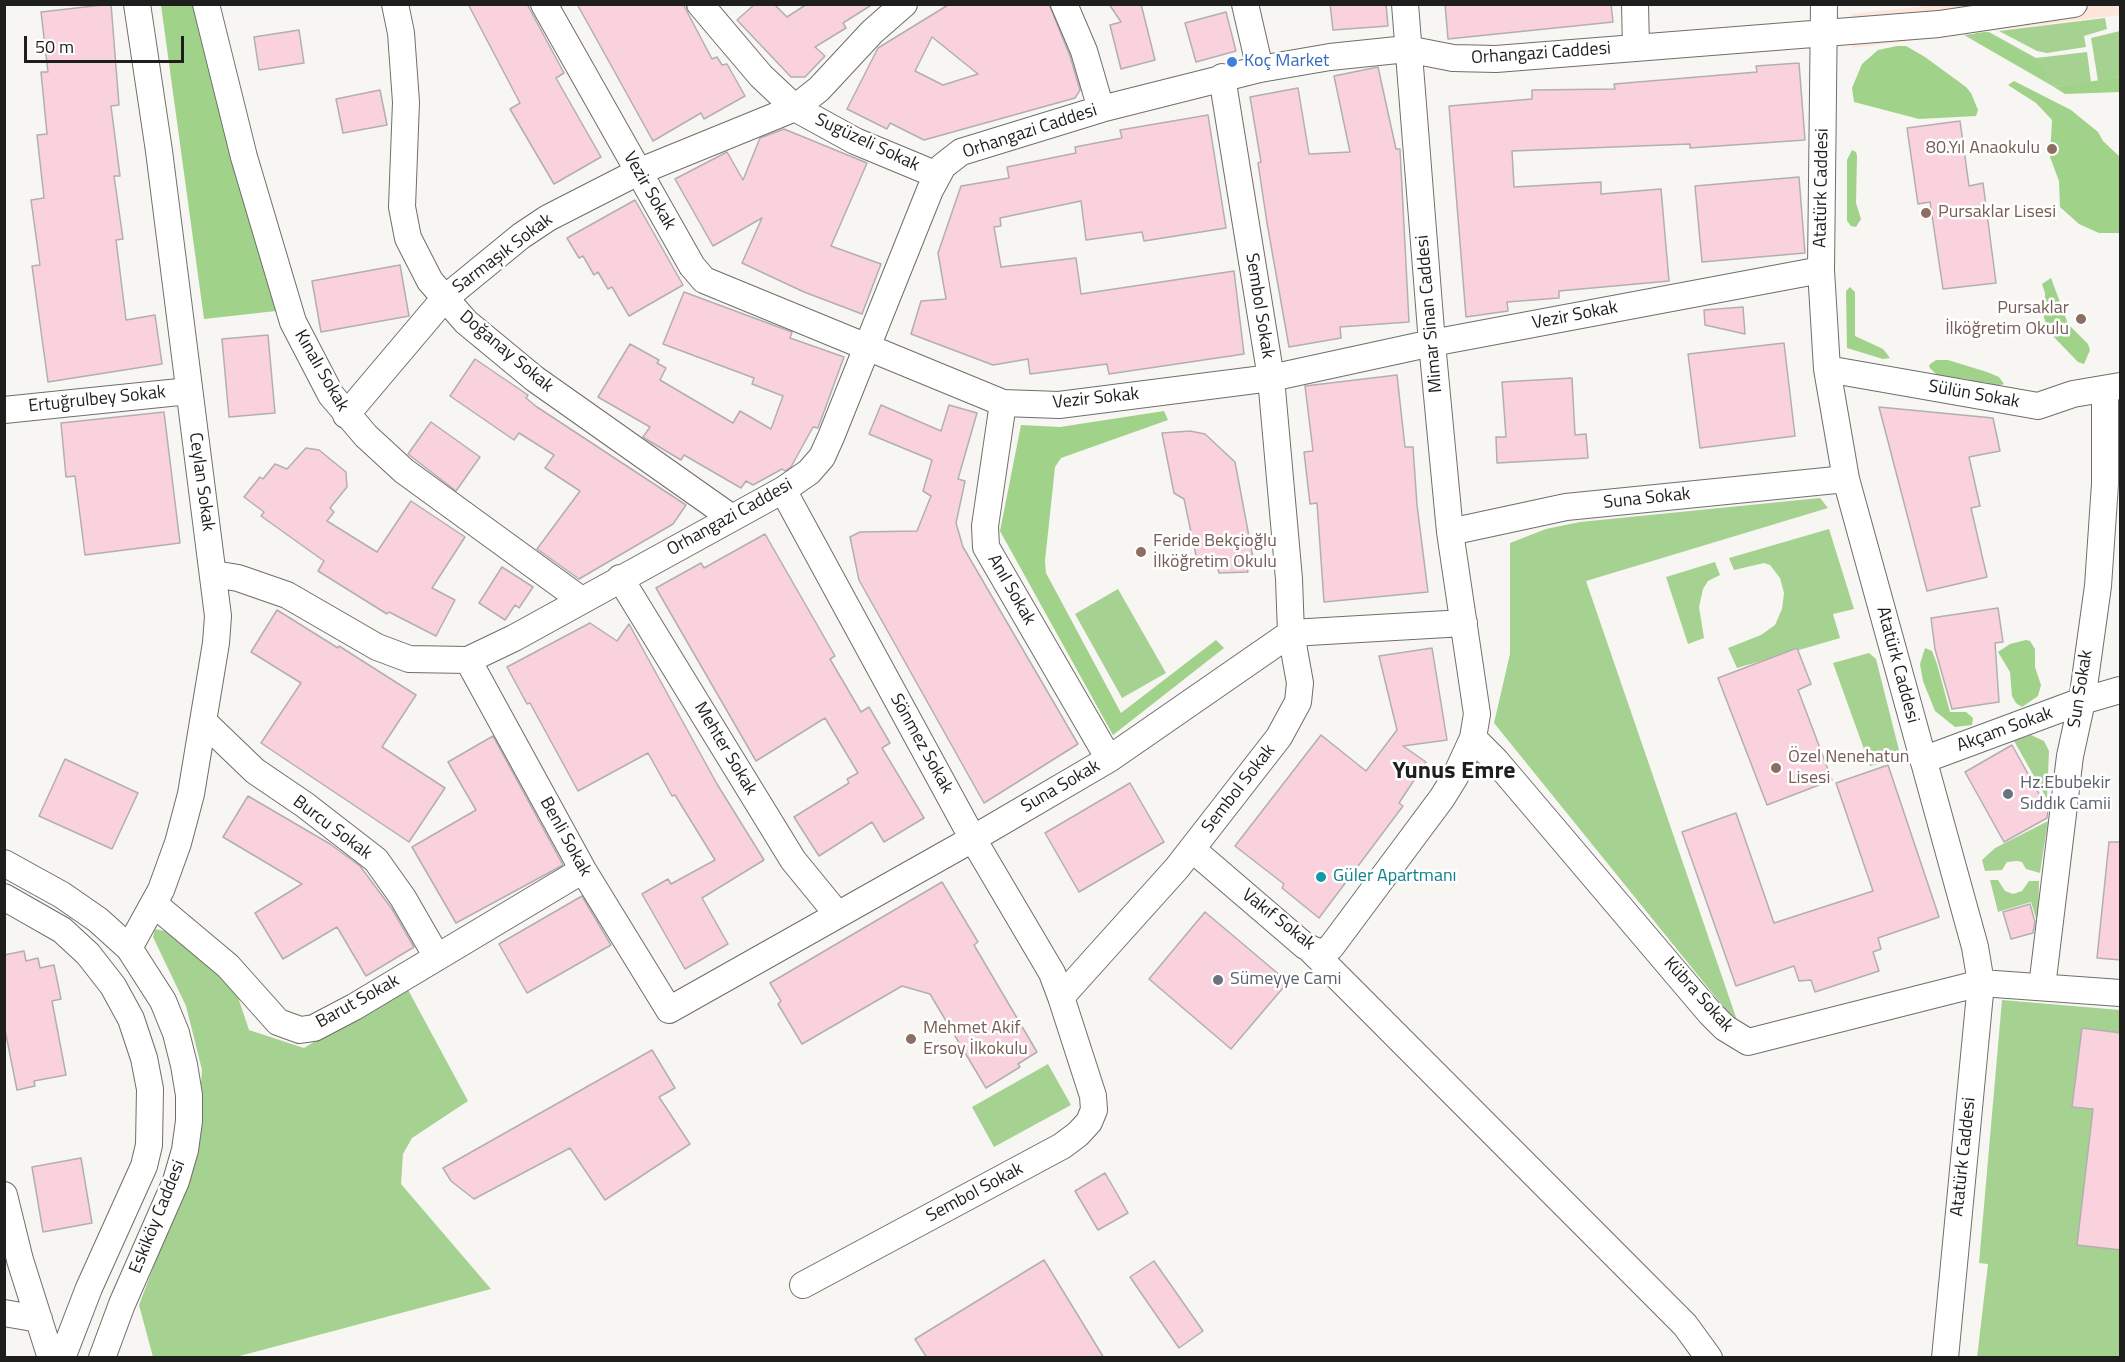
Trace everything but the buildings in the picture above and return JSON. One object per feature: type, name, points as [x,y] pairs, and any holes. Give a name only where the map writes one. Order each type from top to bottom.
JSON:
[{"type":"street","name":"Ceylan Sokak","points":[[129,948],[154,904],[178,843],[191,794],[216,643],[214,574],[137,4]]},
{"type":"street","name":"Kınalı Sokak","points":[[206,4],[239,138],[293,322],[315,367],[346,415],[404,471],[580,599]]},
{"type":"street","name":"Doğanay Sokak","points":[[394,4],[401,33],[406,102],[402,207],[412,246],[430,280],[444,299],[466,321],[535,379],[732,518]]},
{"type":"street","name":"Vezir Sokak","points":[[544,4],[692,266],[704,280],[1003,403],[1059,405],[1271,378],[1432,343],[1821,270]]},
{"type":"street","name":"Sugüzeli Sokak","points":[[700,4],[761,76],[795,108],[855,141],[937,175]]},
{"type":"street","name":"Sarmaşık Sokak","points":[[346,415],[444,299],[521,236],[548,218],[638,172],[795,108],[819,89],[872,32],[904,4]]},
{"type":"street","points":[[1064,4],[1084,51],[1101,109]]},
{"type":"street","points":[[1245,4],[1260,69]]},
{"type":"street","name":"Mimar Sinan Caddesi","points":[[1405,4],[1432,343],[1450,532],[1464,623]]},
{"type":"street","points":[[1635,4],[1636,48]]},
{"type":"street","name":"Atatürk Caddesi","points":[[1824,4],[1821,270],[1827,369],[1846,479],[1975,947],[1981,983],[1945,1358]]},
{"type":"street","name":"Orhangazi Caddesi","points":[[214,574],[238,578],[287,595],[398,656],[410,659],[468,660],[514,638],[580,599],[783,490],[809,472],[822,457],[937,175],[950,158],[961,152],[1101,109],[1222,77],[1305,59],[1407,49],[1467,60],[1636,48],[1939,24],[2074,4]]},
{"type":"street","name":"Sembol Sokak","points":[[803,1286],[1051,1152],[1078,1134],[1089,1122],[1094,1110],[1093,1096],[1061,997],[1147,903],[1192,849],[1279,737],[1298,702],[1300,683],[1291,633],[1288,570],[1271,378],[1222,77]]},
{"type":"street","name":"Sülün Sokak","points":[[1827,369],[2038,405],[2073,394],[2113,388]]},
{"type":"street","name":"Sun Sokak","points":[[2042,987],[2070,756],[2082,701],[2098,586],[2113,388]]},
{"type":"street","name":"Ertuğrulbey Sokak","points":[[4,410],[189,391]]},
{"type":"street","name":"Anıl Sokak","points":[[1003,403],[985,525],[986,547],[1109,759]]},
{"type":"street","name":"Suna Sokak","points":[[1450,532],[1566,507],[1846,479]]},
{"type":"street","name":"Sönmez Sokak","points":[[783,490],[973,839],[1052,973],[1061,997]]},
{"type":"street","name":"Mehter Sokak","points":[[620,578],[792,860],[838,915]]},
{"type":"street","points":[[1291,633],[1464,623]]},
{"type":"street","name":"Vakıf Sokak","points":[[1192,849],[1311,950],[1318,952],[1331,947],[1442,798],[1455,777],[1473,738],[1477,714],[1464,623]]},
{"type":"street","name":"Suna Sokak","points":[[669,1010],[973,839],[1109,759],[1291,633]]},
{"type":"street","name":"Benli Sokak","points":[[468,660],[583,870],[669,1010]]},
{"type":"street","name":"Akçam Sokak","points":[[1923,760],[2082,701],[2121,690]]},
{"type":"street","name":"Burcu Sokak","points":[[203,721],[255,771],[305,805],[376,860],[403,898],[437,957]]},
{"type":"street","name":"Kübra Sokak","points":[[1473,738],[1496,761],[1710,1013],[1736,1037],[1748,1042],[1981,983],[2121,993]]},
{"type":"street","name":"Eskiköy Caddesi","points":[[4,863],[62,895],[99,920],[129,948],[163,1001],[176,1033],[189,1095],[189,1120],[185,1150],[176,1181],[122,1304],[102,1358]]},
{"type":"street","name":"Barut Sokak","points":[[154,904],[228,966],[278,1022],[300,1030],[314,1028],[332,1020],[583,870]]},
{"type":"street","points":[[4,897],[62,930],[88,954],[113,986],[131,1019],[144,1058],[150,1089],[149,1145],[144,1166],[85,1297],[62,1358]]},
{"type":"street","points":[[1311,950],[1685,1325],[1708,1358]]},
{"type":"street","points":[[4,1195],[51,1358]]},
{"type":"street","points":[[4,1313],[39,1319]]},
{"type":"shaded area","points":[[1945,4],[2120,5],[2120,15],[1852,48],[1851,14]]},
{"type":"green space","points":[[161,5],[197,5],[225,123],[276,311],[204,319]]},
{"type":"green space","points":[[2105,18],[2107,29],[2084,36],[2086,47],[2047,53],[2037,51],[1999,31]]},
{"type":"green space","points":[[2120,31],[2120,77],[2098,81],[2091,38]]},
{"type":"green space","points":[[1986,32],[2040,65],[2046,74],[2044,79],[1978,43],[1975,33]]},
{"type":"green space","points":[[1989,32],[2036,58],[2087,52],[2091,82],[2054,87],[1964,35]]},
{"type":"green space","points":[[1906,46],[1925,57],[1966,87],[1978,110],[1976,116],[1919,119],[1854,102],[1852,88],[1862,64],[1878,50]]},
{"type":"green space","points":[[2120,77],[2120,92],[2065,94],[2054,87]]},
{"type":"green space","points":[[2014,81],[2071,110],[2098,132],[2103,141],[2120,157],[2120,233],[2099,233],[2079,224],[2060,207],[2059,181],[2050,157],[2052,120],[2036,103],[2008,85]]},
{"type":"green space","points":[[1852,150],[1857,156],[1856,203],[1861,219],[1856,227],[1851,226],[1847,221],[1847,160]]},
{"type":"green space","points":[[2051,278],[2068,324],[2088,344],[2090,350],[2084,364],[2078,362],[2051,334],[2044,318],[2045,293],[2042,284]]},
{"type":"green space","points":[[1850,287],[1855,292],[1855,336],[1883,349],[1890,358],[1883,359],[1847,348],[1846,291]]},
{"type":"green space","points":[[1936,360],[1948,360],[1987,372],[1999,377],[2004,384],[1998,386],[1967,379],[1938,376],[1929,365]]},
{"type":"green space","points":[[1164,411],[1168,420],[1061,458],[1055,467],[1045,561],[1046,573],[1121,713],[1216,640],[1224,648],[1113,735],[1000,531],[1021,425],[1060,427]]},
{"type":"green space","points":[[1820,498],[1828,508],[1586,581],[1739,1026],[1494,723],[1510,654],[1510,543],[1546,529],[1580,522]]},
{"type":"green space","points":[[1829,529],[1854,609],[1833,614],[1840,638],[1737,668],[1728,648],[1761,635],[1775,625],[1782,609],[1784,593],[1780,578],[1770,565],[1764,563],[1734,570],[1729,558]]},
{"type":"green space","points":[[1715,562],[1720,575],[1708,581],[1703,589],[1699,607],[1704,638],[1688,644],[1666,577]]},
{"type":"green space","points":[[1118,589],[1166,673],[1122,698],[1075,614]]},
{"type":"green space","points":[[2030,641],[2035,649],[2035,667],[2041,685],[2038,696],[2022,707],[2012,696],[2010,672],[1998,652],[2010,644]]},
{"type":"green space","points":[[1925,648],[1932,651],[1950,712],[1966,712],[1973,718],[1972,725],[1955,727],[1935,711],[1923,681],[1920,664]]},
{"type":"green space","points":[[1869,653],[1876,659],[1901,758],[1870,766],[1833,663]]},
{"type":"green space","points":[[2031,735],[2044,741],[2049,751],[2047,799],[2014,741]]},
{"type":"green space","points":[[2048,821],[2040,873],[2026,869],[2022,862],[2017,861],[2007,862],[2002,870],[1985,871],[1982,860],[1995,848]]},
{"type":"green space","points":[[1990,880],[1998,880],[2005,891],[2013,894],[2022,891],[2029,881],[2039,881],[2038,925],[2031,902],[1998,912]]},
{"type":"green space","points":[[155,929],[174,933],[235,988],[249,1030],[304,1048],[406,986],[468,1101],[412,1138],[403,1154],[401,1184],[491,1289],[232,1358],[153,1357],[139,1305],[174,1213],[196,1146],[202,1070],[186,1006],[153,937]]},
{"type":"green space","points":[[2002,1000],[2120,1010],[2120,1357],[1977,1358],[1988,1264],[1979,1263]]},
{"type":"green space","points":[[1048,1064],[1071,1105],[994,1147],[972,1107]]},
{"type":"place","name":"Koç Market","points":[[1232,62]]},
{"type":"place","name":"80.Yıl Anaokulu","points":[[2052,149]]},
{"type":"place","name":"Pursaklar Lisesi","points":[[1926,213]]},
{"type":"place","name":"Pursaklar İlköğretim Okulu","points":[[2081,319]]},
{"type":"place","name":"Feride Bekçioğlu İlköğretim Okulu","points":[[1141,552]]},
{"type":"place","name":"Özel Nenehatun Lisesi","points":[[1776,768]]},
{"type":"place","name":"Hz.Ebubekir Sıddık Camii","points":[[2008,794]]},
{"type":"place","name":"Güler Apartmanı","points":[[1321,877]]},
{"type":"place","name":"Sümeyye Cami","points":[[1218,980]]},
{"type":"place","name":"Mehmet Akif Ersoy İlkokulu","points":[[911,1039]]},
{"type":"district","name":"Yunus Emre","points":[[1454,772]]}]
